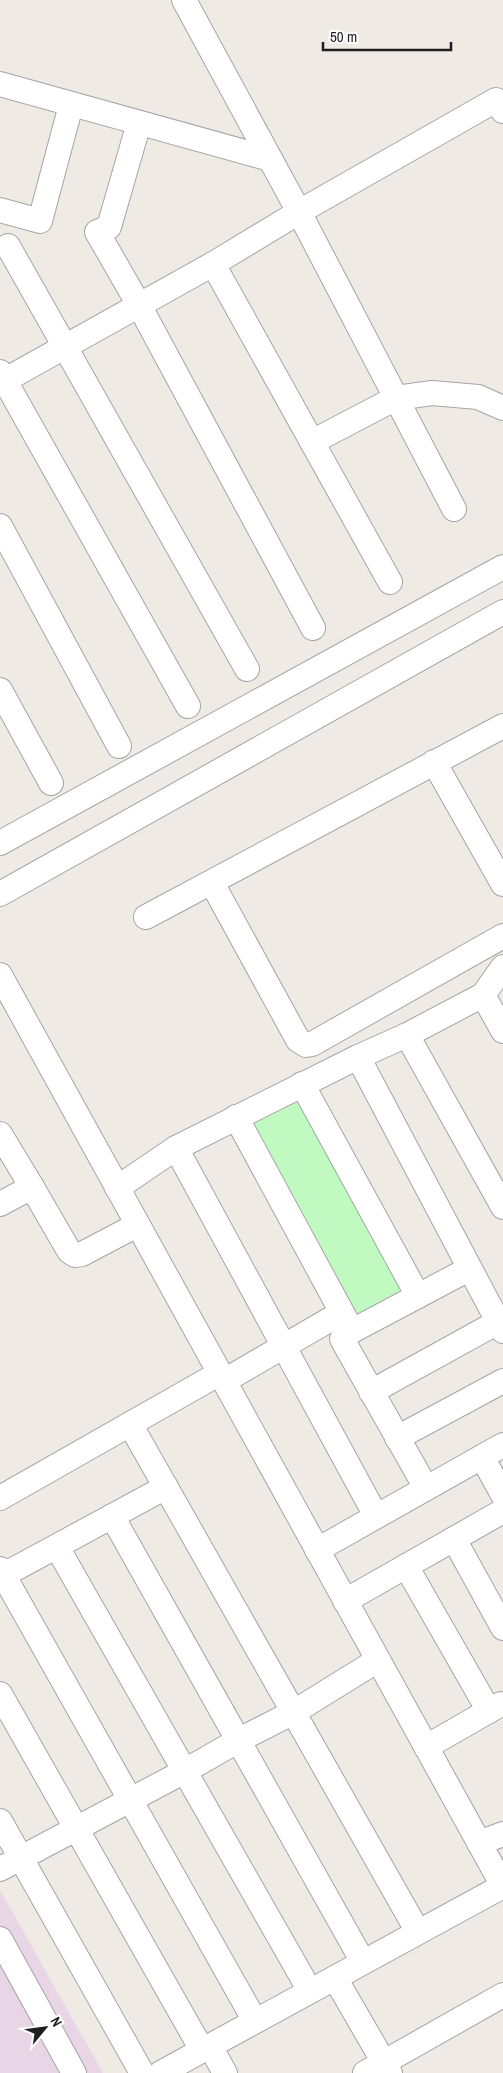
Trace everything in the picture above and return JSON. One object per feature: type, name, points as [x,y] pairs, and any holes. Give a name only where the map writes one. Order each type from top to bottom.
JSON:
[{"type":"street","points":[[184,0],[299,212],[454,509]]},
{"type":"street","points":[[0,84],[270,159]]},
{"type":"street","points":[[188,706],[1,378],[66,346],[213,264],[299,212],[496,100],[503,111]]},
{"type":"street","points":[[0,210],[40,221],[71,105]]},
{"type":"street","points":[[139,122],[109,227],[97,232],[139,305],[313,628]]},
{"type":"street","points":[[8,246],[247,669]]},
{"type":"street","points":[[213,264],[390,582]]},
{"type":"street","points":[[312,442],[396,398],[432,394],[478,397],[503,408]]},
{"type":"street","points":[[0,526],[119,746]]},
{"type":"street","points":[[0,843],[503,567]]},
{"type":"street","points":[[0,894],[503,612]]},
{"type":"street","points":[[0,690],[51,783]]},
{"type":"street","points":[[146,917],[503,726]]},
{"type":"street","points":[[434,762],[503,884]]},
{"type":"street","points":[[212,882],[298,1040],[306,1045],[312,1044],[503,936]]},
{"type":"street","points":[[117,1188],[176,1148],[483,995],[503,967]]},
{"type":"street","points":[[0,975],[503,1886],[161,2073]]},
{"type":"street","points":[[483,995],[503,1031]]},
{"type":"street","points":[[408,1034],[503,1207]]},
{"type":"street","points":[[358,1057],[501,1327],[371,1392]]},
{"type":"street","points":[[302,1084],[418,1296]]},
{"type":"street","points":[[236,1117],[347,1322],[342,1339],[426,1488]]},
{"type":"street","points":[[0,1134],[69,1251],[75,1255],[82,1254],[137,1225]]},
{"type":"street","points":[[176,1148],[376,1516]]},
{"type":"street","points":[[0,1204],[32,1187]]},
{"type":"street","points":[[0,1498],[130,1424],[283,1346],[418,1296],[469,1269]]},
{"type":"street","points":[[397,1438],[503,1381]]},
{"type":"street","points":[[130,1424],[418,1932]]},
{"type":"street","points":[[317,1550],[503,1445]]},
{"type":"street","points":[[482,1457],[503,1495]]},
{"type":"street","points":[[166,1487],[57,1547],[1,1574],[255,2021]]},
{"type":"street","points":[[345,1601],[503,1511]]},
{"type":"street","points":[[112,1516],[363,1962]]},
{"type":"street","points":[[454,1539],[503,1628]]},
{"type":"street","points":[[57,1547],[310,1991]]},
{"type":"street","points":[[406,1566],[496,1707],[426,1746]]},
{"type":"street","points":[[0,1869],[294,1712],[378,1660]]},
{"type":"street","points":[[0,1694],[76,1828],[206,2048],[225,2073]]},
{"type":"street","points":[[0,1821],[142,2073]]},
{"type":"street","points":[[479,1844],[503,1834]]},
{"type":"street","points":[[0,1939],[74,2073]]},
{"type":"street","points":[[334,1978],[379,2070],[503,1995]]},
{"type":"shaded area","points":[[0,1890],[103,2073],[0,2073]]},
{"type":"green space","points":[[298,1093],[411,1294],[353,1327],[245,1119]]}]
